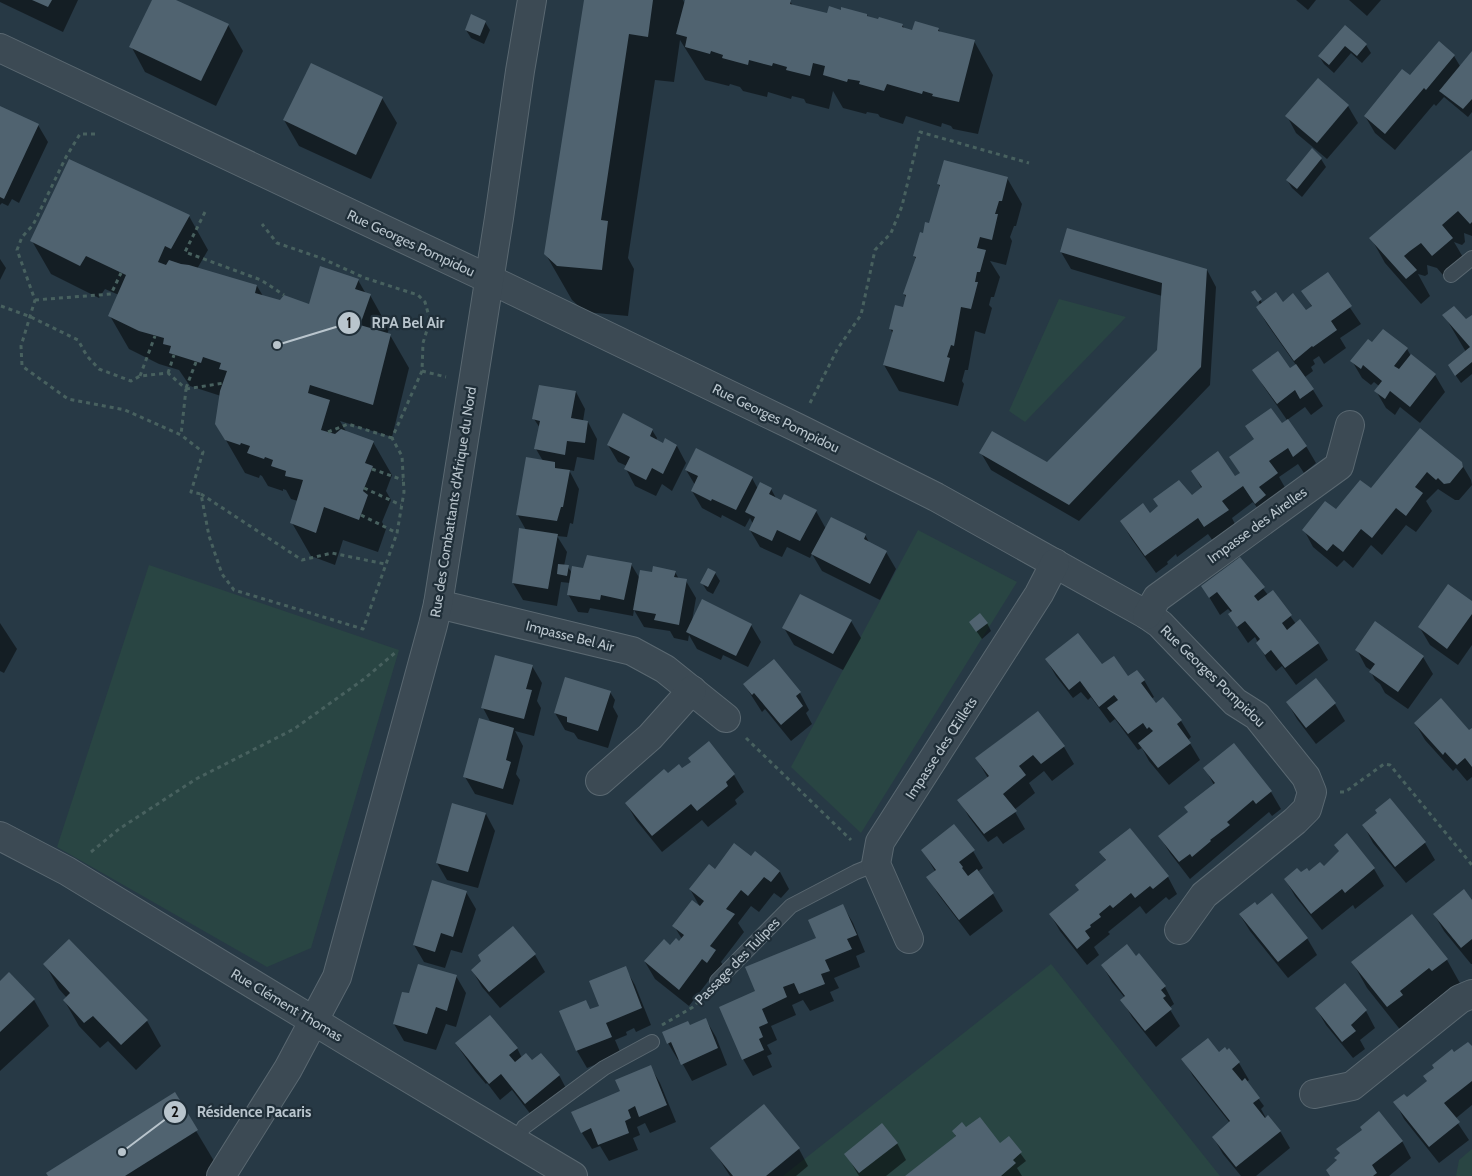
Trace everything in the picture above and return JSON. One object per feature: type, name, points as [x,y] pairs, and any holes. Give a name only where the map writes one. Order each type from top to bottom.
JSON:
[{"type":"street","name":"Rue des Combattants d'Afrique du Nord","points":[[221,1176],[288,1070],[337,977],[438,604],[532,0]]},
{"type":"street","name":"Rue Georges Pompidou","points":[[0,48],[798,428],[936,497],[1055,563],[1160,624],[1235,702],[1257,716],[1306,777],[1312,792]]},
{"type":"street","name":"Impasse des Airelles","points":[[1146,615],[1157,598],[1339,466],[1350,425]]},
{"type":"street","name":"Impasse des Œillets","points":[[876,864],[880,842],[1034,602],[1055,563]]},
{"type":"street","name":"Impasse Bel Air","points":[[438,604],[632,651],[665,669],[726,718]]},
{"type":"street","points":[[600,781],[650,738],[692,690]]},
{"type":"street","points":[[1179,930],[1204,895],[1295,821],[1307,809],[1312,792]]},
{"type":"street","name":"Rue Clément Thomas","points":[[0,836],[67,871],[573,1176]]},
{"type":"street","points":[[876,864],[909,939]]},
{"type":"street","points":[[1314,1094],[1352,1086],[1460,999],[1472,994]]},
{"type":"lane","points":[[1451,275],[1472,258]]},
{"type":"lane","name":"Passage des Tulipes","points":[[717,981],[791,906],[856,872],[876,864]]},
{"type":"lane","points":[[515,1142],[524,1127],[604,1068],[652,1042]]},
{"type":"path","points":[[798,428],[838,348],[861,315],[875,250],[891,233],[902,206],[920,132],[1029,163]]},
{"type":"path","points":[[95,134],[80,134],[66,157],[33,225],[22,236],[17,250],[35,300],[21,346],[22,366],[68,399],[125,410],[180,435],[203,452],[191,492],[201,494],[302,560],[332,553],[385,564]]},
{"type":"path","points":[[205,212],[185,252],[262,280],[284,294]]},
{"type":"path","points":[[262,224],[277,243],[321,258],[365,278],[418,295],[425,302],[430,320],[423,343],[422,371],[392,438]]},
{"type":"path","points":[[35,300],[111,294],[121,273]]},
{"type":"path","points":[[1,306],[30,317],[78,340],[87,356],[99,369],[130,381],[140,376],[168,373],[186,389]]},
{"type":"path","points":[[140,376],[155,336]]},
{"type":"path","points":[[168,373],[174,355]]},
{"type":"path","points":[[180,435],[186,389],[196,362]]},
{"type":"path","points":[[422,371],[446,377]]},
{"type":"path","points":[[186,389],[224,383]]},
{"type":"path","points":[[201,494],[209,536],[222,574],[234,590],[363,629],[397,534],[404,492],[402,456],[392,438],[348,424],[328,432]]},
{"type":"path","points":[[372,469],[403,480]]},
{"type":"path","points":[[364,488],[401,505]]},
{"type":"path","points":[[361,515],[397,534]]},
{"type":"path","points":[[67,871],[119,829],[196,779],[294,729],[364,679],[399,650]]},
{"type":"path","points":[[726,718],[876,864]]},
{"type":"path","points":[[1312,792],[1322,794],[1345,792],[1384,764],[1390,766],[1472,865]]},
{"type":"path","name":"Passage des Tulipes","points":[[652,1042],[656,1029],[693,1007],[717,981]]},
{"type":"green space","points":[[1059,299],[1126,317],[1025,422],[1009,411]]},
{"type":"green space","points":[[918,530],[1017,582],[861,833],[791,767]]},
{"type":"green space","points":[[149,565],[399,650],[311,948],[267,967],[57,847]]},
{"type":"green space","points":[[1051,964],[1220,1176],[783,1176]]},
{"type":"green space","points":[[1472,1149],[1472,1176],[1456,1176],[1459,1160]]},
{"type":"building","points":[[32,0],[52,0],[48,7]]},
{"type":"building","points":[[152,0],[176,0],[229,24],[201,81],[129,47]]},
{"type":"building","points":[[584,0],[653,0],[648,37],[629,34],[601,220],[608,221],[602,270],[557,266],[544,254]]},
{"type":"building","points":[[685,0],[791,0],[790,4],[827,13],[829,6],[841,10],[841,7],[867,14],[867,16],[878,19],[879,17],[903,24],[902,27],[912,30],[915,21],[939,28],[938,31],[975,40],[959,102],[932,96],[933,94],[923,91],[922,94],[887,84],[884,91],[859,84],[860,81],[848,79],[847,82],[823,75],[825,66],[813,63],[810,76],[786,70],[787,67],[773,63],[772,66],[749,60],[748,65],[722,58],[723,55],[711,51],[710,54],[685,47],[687,37],[676,34]]},
{"type":"building","points":[[471,14],[486,21],[480,36],[465,30]]},
{"type":"building","points":[[1345,25],[1367,44],[1357,56],[1345,46],[1329,65],[1318,56]]},
{"type":"building","points":[[1439,41],[1455,55],[1426,90],[1424,88],[1385,134],[1364,116],[1402,69],[1410,75]]},
{"type":"building","points":[[1472,51],[1472,99],[1463,109],[1439,91]]},
{"type":"building","points":[[311,63],[383,97],[356,155],[283,120]]},
{"type":"building","points":[[1318,78],[1349,105],[1317,143],[1285,116]]},
{"type":"building","points":[[0,106],[39,124],[4,199],[0,197]]},
{"type":"building","points":[[1312,148],[1322,158],[1297,189],[1286,180]]},
{"type":"building","points":[[1472,150],[1472,222],[1470,224],[1458,211],[1442,225],[1453,238],[1432,256],[1421,243],[1404,256],[1417,270],[1406,279],[1369,238]]},
{"type":"building","points":[[69,159],[190,215],[171,249],[165,246],[158,262],[166,265],[169,260],[189,265],[257,285],[255,293],[280,300],[284,295],[309,304],[320,266],[359,279],[355,289],[371,294],[360,325],[391,334],[373,405],[310,385],[308,393],[330,400],[321,430],[335,434],[341,429],[374,441],[365,463],[373,466],[363,491],[368,495],[359,520],[324,507],[316,533],[290,523],[303,480],[285,476],[286,471],[271,466],[273,460],[247,453],[250,446],[225,440],[215,424],[220,391],[227,371],[219,369],[221,363],[203,357],[201,363],[169,353],[171,346],[163,344],[164,338],[139,331],[108,316],[126,275],[86,256],[80,266],[30,241]]},
{"type":"building","points":[[944,160],[1008,177],[1002,201],[999,201],[995,214],[998,214],[992,240],[980,237],[977,248],[986,250],[980,272],[977,272],[975,282],[978,282],[971,309],[961,307],[954,346],[951,345],[947,357],[950,358],[944,382],[883,365],[893,330],[889,329],[895,305],[903,307],[906,295],[903,294],[916,257],[913,256],[920,232],[923,233],[925,222],[929,223],[940,185],[937,184]]},
{"type":"building","points":[[1067,228],[1207,269],[1201,367],[1069,505],[979,453],[992,431],[1047,462],[1157,350],[1162,283],[1060,252]]},
{"type":"building","points":[[1328,272],[1352,306],[1331,321],[1337,330],[1312,346],[1294,361],[1256,307],[1276,292],[1283,302],[1293,293],[1306,310],[1312,306],[1301,291]]},
{"type":"building","points":[[1255,290],[1262,299],[1258,302],[1251,292]]},
{"type":"building","points":[[1454,306],[1466,319],[1472,315],[1472,362],[1455,376],[1448,365],[1470,347],[1442,315]]},
{"type":"building","points":[[1383,329],[1408,348],[1394,366],[1399,369],[1411,354],[1436,374],[1410,407],[1390,391],[1385,399],[1374,391],[1382,381],[1363,365],[1361,369],[1350,361],[1368,339],[1372,342]]},
{"type":"building","points":[[1278,351],[1290,368],[1296,364],[1314,389],[1300,399],[1295,390],[1277,404],[1252,370]]},
{"type":"building","points":[[539,385],[576,391],[571,418],[588,421],[585,443],[567,441],[565,455],[534,449],[540,421],[532,419]]},
{"type":"building","points":[[1271,408],[1282,423],[1288,419],[1307,446],[1293,457],[1288,448],[1269,461],[1278,473],[1259,487],[1266,495],[1255,504],[1243,486],[1222,501],[1229,510],[1204,527],[1198,518],[1145,556],[1120,521],[1143,503],[1150,513],[1158,506],[1153,499],[1179,480],[1192,495],[1202,487],[1191,471],[1218,451],[1235,476],[1240,473],[1229,457],[1254,439],[1245,426]]},
{"type":"building","points":[[623,413],[653,429],[650,436],[663,443],[665,438],[677,445],[663,474],[652,468],[646,480],[624,469],[630,457],[607,445]]},
{"type":"building","points":[[1420,428],[1462,462],[1463,467],[1450,483],[1444,484],[1427,472],[1415,487],[1423,493],[1406,516],[1396,508],[1372,538],[1361,529],[1343,552],[1333,544],[1327,551],[1302,530],[1325,501],[1336,509],[1360,480],[1371,488]]},
{"type":"building","points":[[696,448],[753,477],[736,510],[691,491],[698,476],[685,470]]},
{"type":"building","points":[[526,457],[555,462],[555,468],[570,470],[563,507],[561,507],[557,521],[516,515]]},
{"type":"building","points":[[760,482],[772,488],[769,494],[781,500],[784,494],[817,510],[800,541],[777,530],[772,541],[749,530],[755,517],[745,512]]},
{"type":"building","points":[[831,517],[866,534],[864,539],[887,551],[870,584],[811,554]]},
{"type":"building","points":[[519,528],[558,534],[548,589],[512,583]]},
{"type":"building","points":[[587,555],[632,563],[624,600],[601,595],[600,600],[567,595],[572,566],[583,568]]},
{"type":"building","points":[[1240,557],[1265,587],[1254,596],[1258,601],[1273,590],[1292,615],[1282,623],[1287,630],[1300,619],[1319,643],[1285,668],[1271,650],[1265,655],[1256,643],[1260,639],[1245,621],[1237,627],[1228,614],[1232,611],[1217,592],[1209,598],[1201,586]]},
{"type":"building","points":[[558,564],[569,565],[567,576],[557,574]]},
{"type":"building","points":[[653,566],[676,571],[674,577],[687,579],[679,625],[654,620],[656,614],[633,610],[640,570],[652,572]]},
{"type":"building","points":[[708,568],[716,572],[708,587],[700,583]]},
{"type":"building","points":[[1448,584],[1472,601],[1472,614],[1447,649],[1418,627]]},
{"type":"building","points":[[800,594],[852,620],[833,654],[782,628]]},
{"type":"building","points":[[702,599],[752,624],[736,656],[686,632]]},
{"type":"building","points":[[980,613],[988,623],[976,632],[969,622]]},
{"type":"building","points":[[1375,621],[1424,656],[1398,692],[1369,672],[1375,664],[1355,650]]},
{"type":"building","points":[[1078,633],[1102,664],[1114,656],[1128,676],[1137,670],[1145,680],[1141,683],[1156,703],[1163,697],[1182,720],[1177,724],[1191,743],[1158,768],[1138,743],[1153,731],[1149,727],[1147,729],[1143,723],[1128,734],[1107,708],[1118,700],[1114,695],[1099,707],[1080,681],[1069,690],[1045,659]]},
{"type":"building","points":[[495,655],[533,665],[526,689],[532,690],[524,719],[481,708]]},
{"type":"building","points":[[774,659],[801,692],[796,696],[803,706],[781,725],[754,693],[752,695],[743,684]]},
{"type":"building","points":[[565,677],[611,691],[598,731],[567,722],[567,717],[554,713]]},
{"type":"building","points":[[1316,678],[1336,703],[1306,728],[1286,702]]},
{"type":"building","points":[[1441,698],[1469,730],[1472,728],[1472,767],[1465,758],[1457,765],[1445,752],[1443,755],[1414,723]]},
{"type":"building","points":[[1038,711],[1065,746],[1041,764],[1033,755],[1019,766],[1026,775],[1003,794],[1017,811],[984,834],[957,800],[989,776],[975,758]]},
{"type":"building","points":[[479,718],[514,728],[506,760],[511,762],[503,789],[463,777]]},
{"type":"building","points":[[709,741],[735,774],[726,782],[728,786],[697,811],[691,804],[652,836],[625,803],[664,769],[668,773],[679,764],[682,768],[691,762],[688,758]]},
{"type":"building","points":[[1234,743],[1272,791],[1256,804],[1253,800],[1227,822],[1230,825],[1192,857],[1190,854],[1179,862],[1158,836],[1188,812],[1184,807],[1215,783],[1203,768]]},
{"type":"building","points":[[1390,798],[1426,842],[1395,867],[1362,825],[1377,813],[1375,810]]},
{"type":"building","points":[[452,803],[486,813],[468,872],[436,863]]},
{"type":"building","points":[[954,824],[975,850],[959,862],[962,868],[968,876],[977,869],[994,893],[959,920],[926,877],[936,870],[921,850]]},
{"type":"building","points":[[1130,828],[1169,876],[1153,889],[1150,886],[1135,898],[1131,893],[1113,908],[1110,905],[1099,914],[1101,917],[1085,931],[1090,938],[1077,949],[1049,914],[1079,890],[1075,885],[1106,860],[1099,852]]},
{"type":"building","points":[[1347,833],[1375,868],[1345,893],[1342,889],[1311,914],[1284,879],[1297,868],[1301,872],[1307,868],[1309,871],[1320,862],[1324,866],[1339,851],[1334,845]]},
{"type":"building","points":[[734,843],[751,856],[755,851],[780,871],[771,882],[764,877],[748,896],[741,890],[726,909],[735,914],[710,946],[716,950],[707,963],[702,959],[679,990],[644,961],[664,939],[670,945],[676,938],[679,941],[684,935],[672,926],[692,900],[700,906],[704,901],[689,889],[709,864],[715,869]]},
{"type":"building","points":[[432,880],[467,891],[453,937],[441,933],[435,952],[413,945]]},
{"type":"building","points":[[1464,889],[1472,900],[1472,939],[1461,948],[1433,914]]},
{"type":"building","points":[[1272,893],[1308,938],[1278,962],[1239,914],[1255,902],[1257,905]]},
{"type":"building","points":[[843,904],[857,935],[847,939],[852,949],[825,960],[830,971],[821,974],[825,984],[799,994],[794,983],[783,987],[787,997],[762,1009],[768,1023],[759,1027],[763,1037],[759,1039],[764,1050],[742,1060],[719,1007],[755,991],[745,967],[816,938],[808,920]]},
{"type":"building","points":[[1412,914],[1448,959],[1432,971],[1429,968],[1400,991],[1403,995],[1387,1007],[1351,962]]},
{"type":"building","points":[[513,926],[536,954],[489,992],[471,970],[481,961],[478,955]]},
{"type":"building","points":[[69,939],[148,1020],[121,1045],[93,1016],[84,1023],[63,1000],[70,993],[43,964]]},
{"type":"building","points":[[1127,944],[1136,956],[1139,953],[1166,986],[1161,990],[1166,996],[1163,998],[1172,1009],[1145,1031],[1120,1000],[1125,996],[1101,965]]},
{"type":"building","points":[[418,964],[457,975],[447,1011],[436,1007],[427,1034],[393,1024],[402,992],[409,993]]},
{"type":"building","points":[[626,966],[642,1008],[606,1023],[612,1037],[576,1051],[559,1011],[586,1000],[590,1009],[599,1006],[589,981]]},
{"type":"building","points":[[9,972],[35,999],[0,1032],[0,981]]},
{"type":"building","points":[[1345,983],[1367,1010],[1351,1025],[1356,1031],[1342,1042],[1315,1008]]},
{"type":"building","points":[[490,1015],[518,1048],[509,1055],[515,1062],[526,1053],[532,1060],[541,1053],[560,1075],[525,1104],[501,1074],[489,1084],[455,1043]]},
{"type":"building","points":[[706,1018],[718,1048],[681,1065],[671,1042],[667,1044],[662,1032],[688,1021],[690,1025]]},
{"type":"building","points":[[1208,1038],[1219,1052],[1225,1047],[1227,1050],[1229,1048],[1240,1062],[1232,1069],[1242,1081],[1245,1078],[1260,1098],[1253,1103],[1265,1118],[1268,1115],[1281,1131],[1236,1167],[1212,1137],[1230,1121],[1181,1059]]},
{"type":"building","points":[[1468,1042],[1472,1046],[1472,1081],[1444,1103],[1460,1122],[1429,1147],[1393,1102],[1404,1094],[1407,1097],[1427,1081],[1423,1076],[1434,1068],[1432,1065],[1452,1049],[1454,1052]]},
{"type":"building","points":[[651,1065],[667,1105],[639,1117],[635,1106],[628,1110],[631,1118],[625,1121],[629,1133],[598,1145],[591,1128],[581,1133],[571,1112],[620,1091],[615,1080]]},
{"type":"building","points":[[175,1092],[198,1130],[125,1176],[48,1176],[46,1173]]},
{"type":"building","points":[[764,1104],[800,1148],[766,1176],[733,1176],[710,1148]]},
{"type":"building","points":[[1379,1111],[1403,1141],[1372,1165],[1377,1173],[1373,1176],[1330,1176],[1326,1170],[1337,1160],[1334,1158],[1340,1153],[1336,1149],[1362,1130],[1360,1127]]},
{"type":"building","points":[[980,1117],[1000,1143],[1009,1136],[1022,1152],[1013,1160],[1016,1163],[1001,1176],[905,1176],[956,1136],[952,1131],[962,1122],[966,1127]]},
{"type":"building","points":[[882,1123],[898,1143],[859,1173],[844,1154]]},
{"type":"place","name":"RPA Bel Air","points":[[277,345]]},
{"type":"place","name":"Résidence Pacaris","points":[[122,1152]]}]
